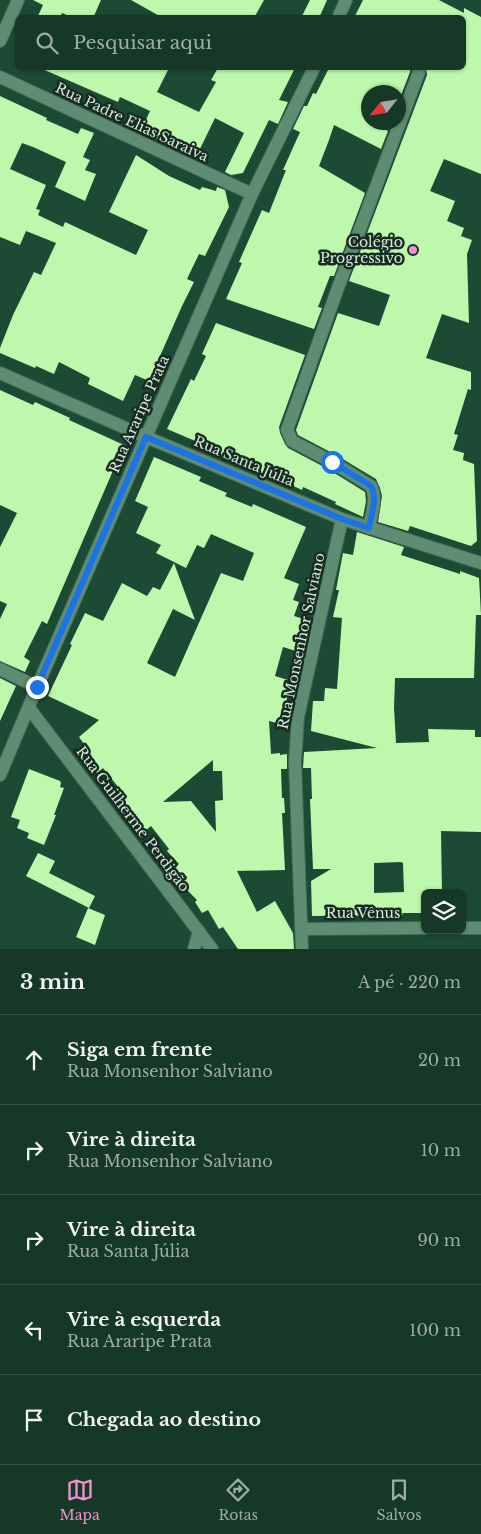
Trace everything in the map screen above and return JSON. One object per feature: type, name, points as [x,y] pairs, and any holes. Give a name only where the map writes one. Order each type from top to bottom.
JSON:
[{"type":"street","points":[[0,41],[18,0]]},
{"type":"street","points":[[339,15],[346,0]]},
{"type":"street","name":"Rua Araripe Prata","points":[[0,776],[252,194],[313,70]]},
{"type":"street","points":[[369,528],[374,497],[374,491],[371,486],[332,462],[292,441],[287,430],[418,70]]},
{"type":"street","name":"Rua Padre Elias Saraiva","points":[[0,77],[252,194]]},
{"type":"street","name":"Rua Santa Júlia","points":[[0,372],[146,437],[342,519],[481,564]]},
{"type":"street","name":"Rua Monsenhor Salviano","points":[[302,949],[295,762],[298,717],[342,519]]},
{"type":"street","points":[[0,669],[37,687]]},
{"type":"street","name":"Rua Guilherme Perdigão","points":[[29,708],[212,949]]},
{"type":"street","name":"Rua Vênus","points":[[301,929],[421,928]]},
{"type":"street","points":[[466,928],[481,928]]},
{"type":"street","points":[[194,949],[199,931]]},
{"type":"building","points":[[33,0],[101,0],[94,15],[67,15],[62,13],[61,15],[38,15],[43,5]]},
{"type":"building","points":[[131,0],[264,0],[256,15],[158,15]]},
{"type":"building","points":[[310,0],[327,0],[320,15],[302,15]]},
{"type":"building","points":[[363,0],[439,0],[464,13],[464,8],[481,17],[481,174],[444,159],[430,191],[455,201],[447,221],[464,228],[461,236],[472,240],[467,254],[469,323],[442,314],[426,358],[471,372],[471,390],[468,389],[454,434],[458,435],[453,450],[464,453],[463,460],[474,464],[477,541],[471,546],[410,526],[408,531],[378,522],[382,496],[376,479],[298,435],[296,430],[338,313],[379,326],[390,295],[349,281],[427,75],[426,70],[466,70],[466,15],[356,15]]},
{"type":"building","points":[[45,70],[168,70],[157,92],[199,112],[216,82],[211,80],[217,70],[294,70],[279,100],[288,102],[278,124],[269,120],[243,173],[231,175],[225,172],[244,133],[215,118],[197,155],[171,142],[170,144],[155,138],[158,131],[144,124],[150,111],[120,97],[118,102]]},
{"type":"building","points":[[328,70],[410,70],[405,85],[361,85],[361,130],[388,131],[381,149],[334,125],[319,166],[365,193],[334,276],[330,276],[318,307],[322,308],[314,329],[226,299],[242,263],[239,262],[262,210],[269,213],[286,170],[283,170],[300,132],[293,129],[304,106],[307,106],[313,93],[316,94]]},
{"type":"building","points":[[0,96],[78,134],[81,128],[94,133],[83,157],[90,160],[85,170],[96,174],[85,201],[55,187],[66,162],[33,147],[22,143],[10,169],[46,185],[36,209],[40,210],[38,215],[63,227],[65,222],[136,255],[148,230],[109,212],[136,155],[169,176],[200,190],[202,187],[216,191],[217,187],[225,190],[229,207],[205,256],[199,254],[187,279],[194,282],[149,381],[135,375],[123,401],[88,384],[90,378],[59,362],[54,374],[0,353],[0,348],[13,315],[34,272],[41,275],[56,243],[26,231],[20,245],[0,237]]},
{"type":"building","points":[[216,323],[305,355],[279,427],[280,433],[288,448],[328,469],[365,492],[366,501],[363,517],[303,487],[302,490],[238,465],[206,449],[207,446],[167,429],[191,379],[194,381],[206,356],[202,354]]},
{"type":"building","points":[[0,390],[33,405],[35,402],[124,445],[47,624],[42,621],[24,657],[30,661],[25,672],[0,661],[0,619],[7,604],[0,601],[0,547],[17,513],[0,505]]},
{"type":"building","points":[[154,457],[201,477],[199,481],[227,493],[225,496],[252,507],[253,504],[306,527],[284,578],[299,584],[293,600],[299,602],[294,616],[304,619],[296,651],[283,647],[275,676],[291,681],[281,724],[269,721],[271,754],[287,754],[287,769],[281,769],[282,798],[284,798],[285,813],[282,813],[285,870],[237,871],[257,912],[275,901],[293,933],[294,949],[238,949],[223,927],[219,929],[208,910],[202,913],[195,902],[197,900],[173,869],[179,864],[167,851],[169,849],[151,826],[145,831],[117,801],[123,793],[103,768],[97,773],[87,762],[92,758],[79,737],[99,720],[48,696],[85,613],[103,621],[122,583],[147,596],[153,587],[160,590],[174,563],[195,620],[173,609],[147,663],[175,677],[221,573],[243,581],[254,553],[211,534],[204,548],[197,545],[186,568],[156,553],[161,545],[136,533],[148,507],[135,501]],"holes":[[[213,760],[213,771],[222,771],[223,800],[215,801],[216,832],[191,801],[163,802]]]},
{"type":"building","points":[[357,532],[404,547],[401,555],[460,574],[460,571],[479,578],[481,615],[476,615],[474,678],[395,678],[396,743],[429,742],[428,729],[475,730],[475,737],[481,737],[481,832],[441,831],[442,889],[421,889],[421,913],[402,913],[403,915],[312,916],[311,881],[331,869],[313,869],[310,799],[312,799],[311,768],[303,768],[304,752],[377,748],[311,731],[313,701],[324,701],[325,688],[337,689],[342,618],[333,617],[339,590],[336,590],[343,553],[353,555]],"holes":[[[374,863],[403,863],[404,892],[374,893]]]},
{"type":"building","points":[[0,678],[16,686],[0,721]]},
{"type":"building","points":[[29,769],[60,781],[60,787],[64,788],[44,845],[27,838],[29,833],[17,828],[20,820],[11,817]]},
{"type":"building","points":[[38,853],[55,861],[49,873],[95,896],[89,908],[26,876]]},
{"type":"building","points":[[88,908],[105,915],[95,945],[76,937]]},
{"type":"place","name":"Colégio Progressivo","points":[[413,250]]},
{"type":"route","points":[[37,687],[146,437],[342,519],[369,528],[374,504],[374,491],[371,486],[332,462]]}]
